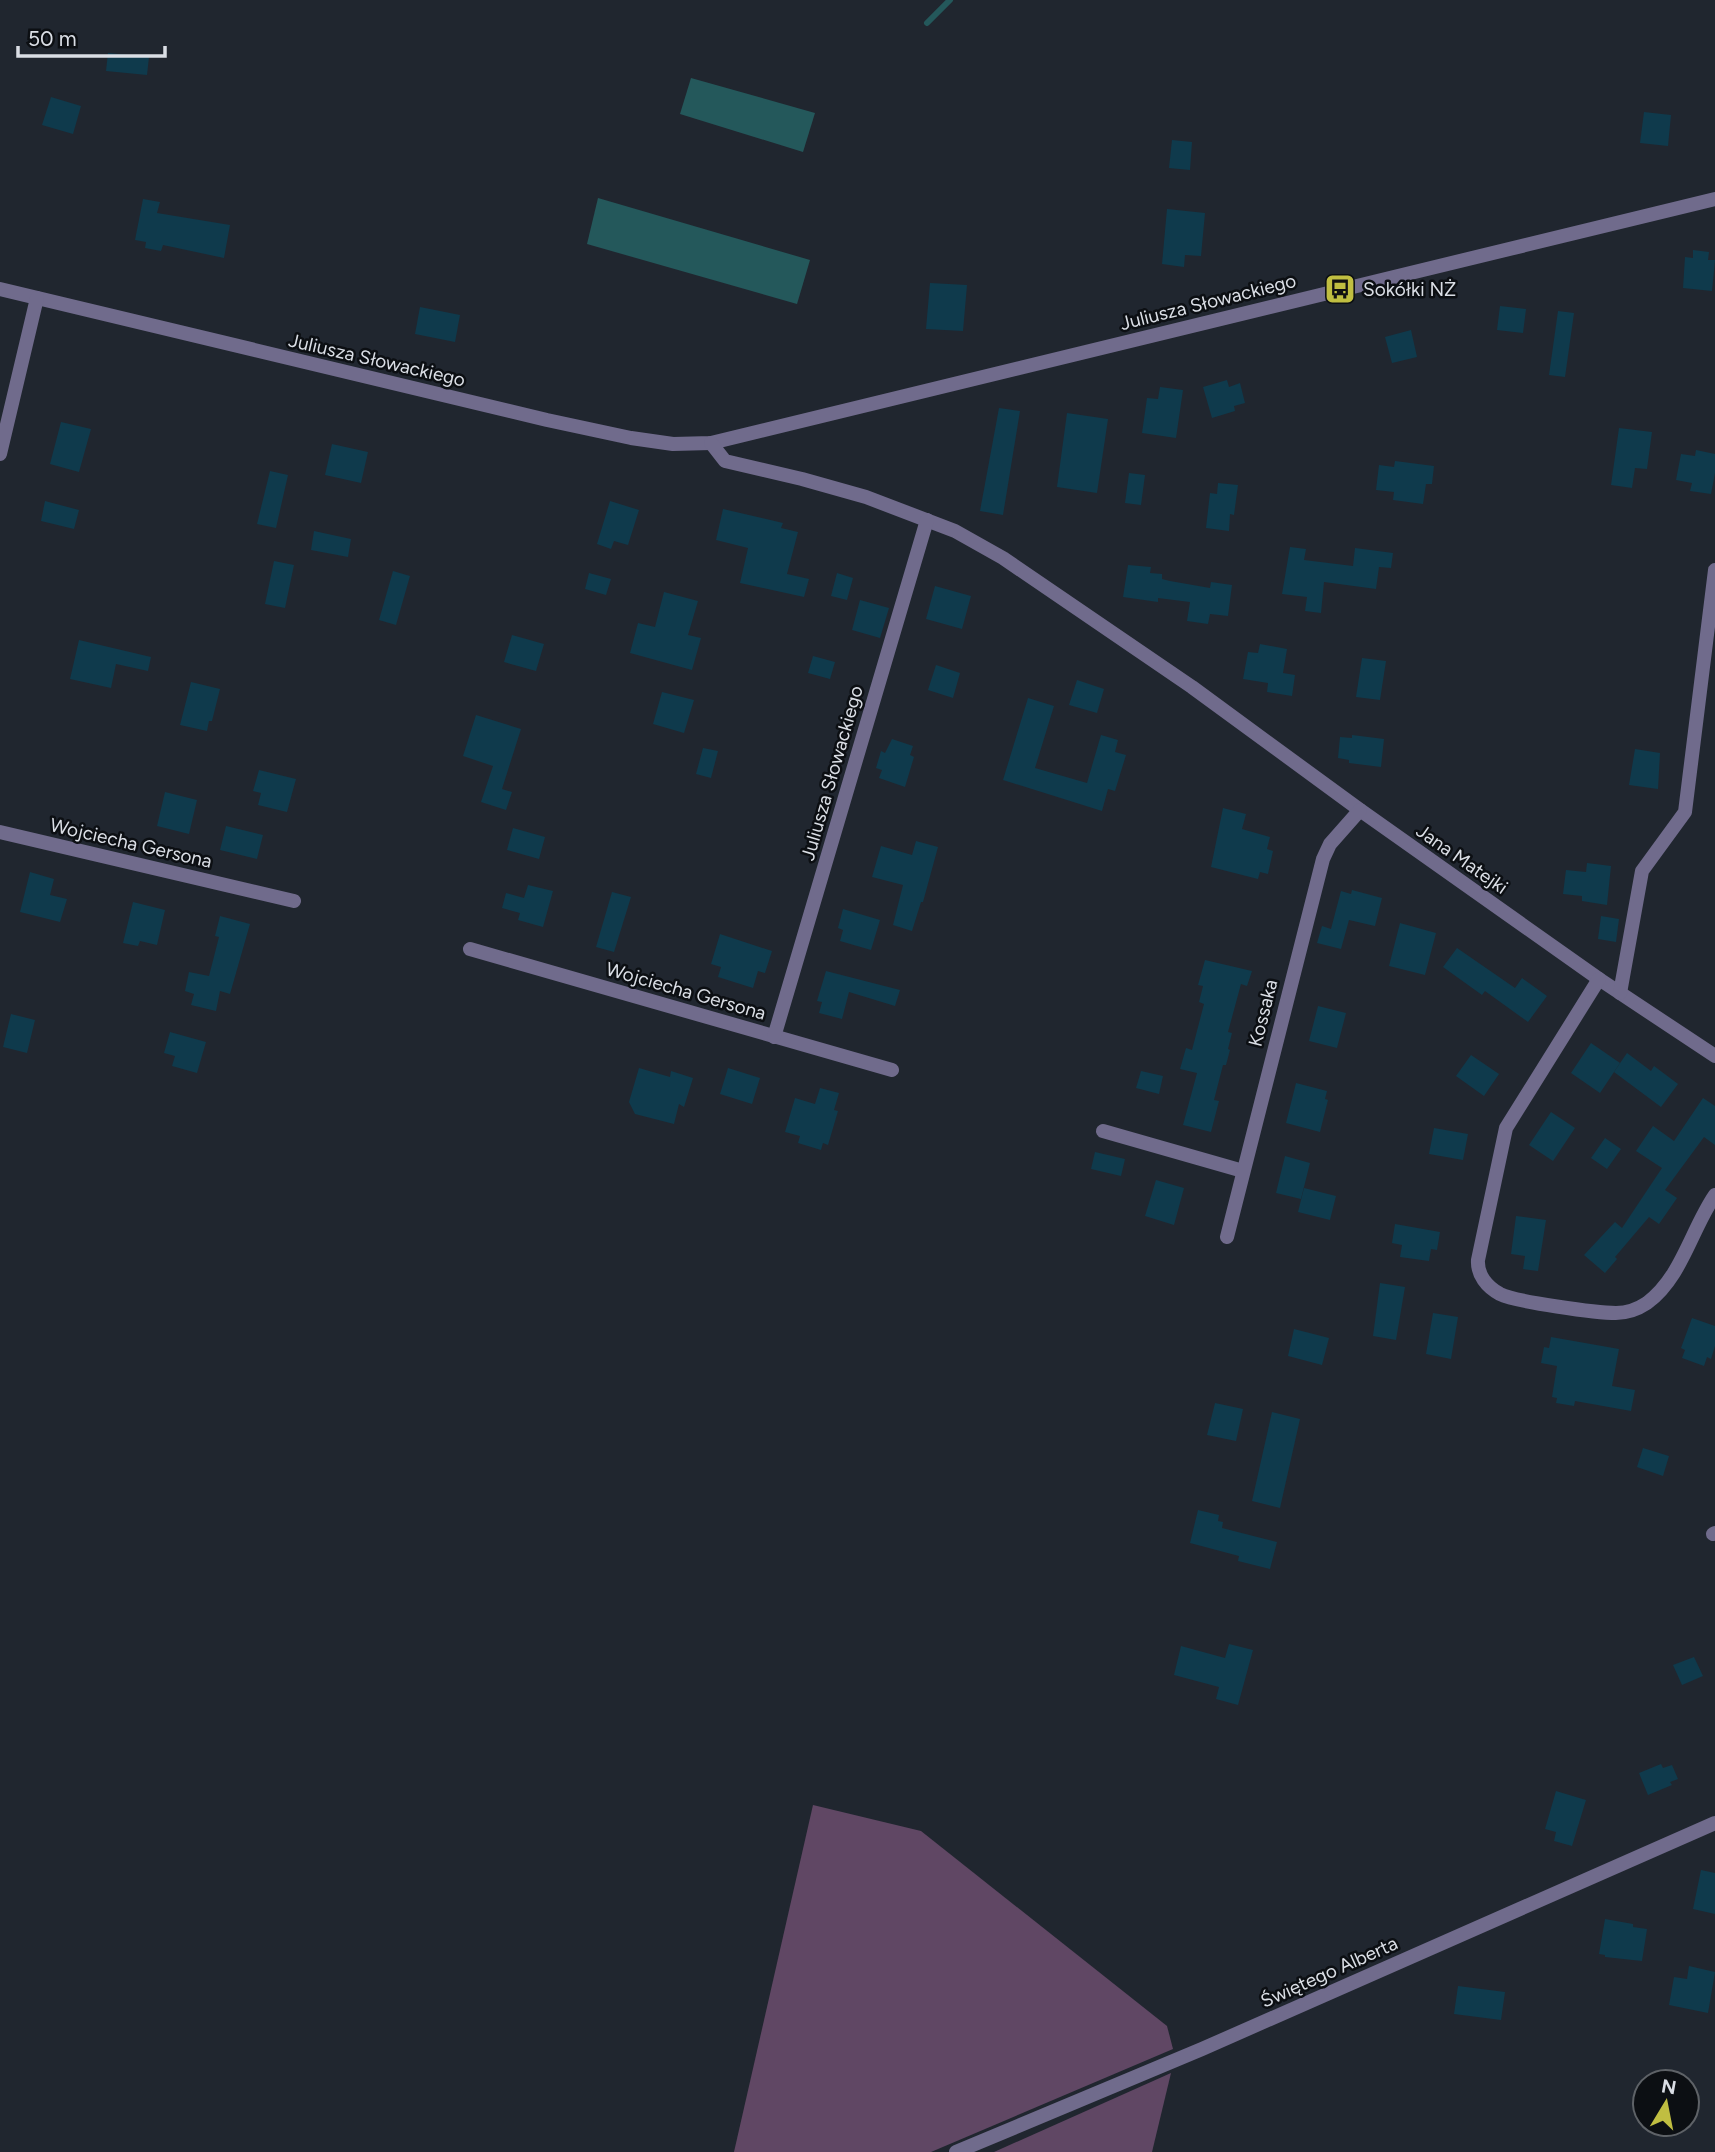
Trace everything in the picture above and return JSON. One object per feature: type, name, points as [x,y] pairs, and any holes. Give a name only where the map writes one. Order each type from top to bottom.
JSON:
[{"type":"street","name":"Juliusza Słowackiego","points":[[0,289],[619,436],[673,444],[711,443],[1715,199]]},
{"type":"street","points":[[0,454],[37,298]]},
{"type":"street","points":[[711,443],[725,461],[853,493],[927,520]]},
{"type":"street","name":"Juliusza Słowackiego","points":[[774,1037],[927,520]]},
{"type":"street","name":"Jana Matejki","points":[[927,520],[955,531],[1003,558],[1192,687],[1599,979],[1715,1056]]},
{"type":"street","points":[[1620,993],[1642,871],[1685,811],[1715,570]]},
{"type":"street","name":"Kossaka","points":[[1227,1237],[1323,859],[1330,845],[1360,810]]},
{"type":"street","name":"Wojciecha Gersona","points":[[0,832],[294,901]]},
{"type":"street","name":"Wojciecha Gersona","points":[[470,948],[892,1070]]},
{"type":"street","points":[[1599,979],[1506,1128],[1478,1260],[1481,1276],[1493,1289],[1514,1299],[1615,1313],[1634,1310],[1649,1301],[1666,1285],[1715,1195]]},
{"type":"street","points":[[1103,1131],[1243,1171]]},
{"type":"street","name":"Świętego Alberta","points":[[956,2152],[1202,2049],[1715,1823]]},
{"type":"shaded area","points":[[691,78],[815,113],[803,152],[680,114]]},
{"type":"shaded area","points":[[598,198],[810,260],[797,304],[587,244]]},
{"type":"shaded area","points":[[813,1805],[921,1831],[1167,2026],[1173,2049],[931,2152],[734,2152]]},
{"type":"shaded area","points":[[1171,2073],[1152,2152],[994,2152]]},
{"type":"building","points":[[108,53],[149,57],[147,75],[106,71]]},
{"type":"building","points":[[51,97],[81,106],[73,134],[42,125]]},
{"type":"building","points":[[1644,112],[1671,115],[1668,146],[1640,143]]},
{"type":"building","points":[[1172,140],[1192,142],[1190,170],[1169,168]]},
{"type":"building","points":[[143,199],[160,202],[157,213],[230,225],[224,258],[163,245],[161,251],[145,248],[146,242],[135,240]]},
{"type":"building","points":[[1167,209],[1205,213],[1201,256],[1185,255],[1184,267],[1162,264]]},
{"type":"building","points":[[1693,250],[1709,252],[1708,260],[1715,260],[1712,291],[1683,288],[1685,257],[1693,258]]},
{"type":"building","points":[[930,283],[967,285],[963,331],[926,329]]},
{"type":"building","points":[[1500,306],[1526,309],[1523,333],[1497,330]]},
{"type":"building","points":[[420,307],[460,315],[455,342],[415,334]]},
{"type":"building","points":[[1558,311],[1574,313],[1565,377],[1549,375]]},
{"type":"building","points":[[1411,330],[1417,357],[1392,363],[1385,337]]},
{"type":"building","points":[[1227,380],[1229,387],[1240,383],[1245,403],[1234,406],[1235,411],[1212,418],[1203,387]]},
{"type":"building","points":[[1160,387],[1183,390],[1176,438],[1142,433],[1147,398],[1158,399]]},
{"type":"building","points":[[999,408],[1020,411],[1003,515],[980,511]]},
{"type":"building","points":[[1067,413],[1108,419],[1097,493],[1057,487]]},
{"type":"building","points":[[61,422],[91,429],[79,472],[50,464]]},
{"type":"building","points":[[1619,428],[1652,432],[1647,469],[1635,468],[1632,488],[1611,485]]},
{"type":"building","points":[[332,444],[368,452],[361,483],[325,475]]},
{"type":"building","points":[[1696,450],[1715,454],[1711,494],[1690,491],[1692,483],[1676,480],[1681,454],[1695,456]]},
{"type":"building","points":[[1395,461],[1434,466],[1432,484],[1426,484],[1423,504],[1393,500],[1394,492],[1376,490],[1379,465],[1394,467]]},
{"type":"building","points":[[270,471],[288,475],[276,528],[257,524]]},
{"type":"building","points":[[1129,473],[1145,475],[1141,505],[1125,503]]},
{"type":"building","points":[[1218,483],[1238,485],[1234,515],[1230,514],[1229,531],[1206,528],[1210,493],[1217,494]]},
{"type":"building","points":[[45,501],[79,510],[74,529],[41,521]]},
{"type":"building","points":[[610,501],[639,510],[628,545],[614,541],[611,549],[597,544]]},
{"type":"building","points":[[723,509],[783,523],[781,528],[798,532],[787,574],[809,579],[804,597],[740,583],[748,548],[716,540]]},
{"type":"building","points":[[314,531],[351,539],[348,557],[311,550]]},
{"type":"building","points":[[1290,547],[1306,549],[1304,560],[1353,566],[1355,548],[1393,553],[1391,568],[1379,567],[1376,589],[1324,582],[1321,613],[1305,611],[1307,597],[1282,594]]},
{"type":"building","points":[[274,561],[294,565],[285,608],[265,604]]},
{"type":"building","points":[[1128,565],[1151,567],[1150,573],[1162,574],[1162,579],[1170,581],[1210,588],[1211,582],[1232,585],[1228,616],[1210,614],[1208,624],[1187,621],[1190,602],[1158,598],[1158,602],[1123,597]]},
{"type":"building","points":[[393,571],[410,576],[396,625],[379,620]]},
{"type":"building","points":[[589,573],[611,579],[606,595],[585,589]]},
{"type":"building","points":[[837,573],[853,578],[847,600],[831,596]]},
{"type":"building","points":[[935,586],[971,596],[962,629],[926,619]]},
{"type":"building","points":[[664,592],[698,601],[688,635],[701,638],[692,670],[630,653],[638,623],[655,627]]},
{"type":"building","points":[[860,600],[889,608],[880,638],[852,630]]},
{"type":"building","points":[[512,635],[544,644],[536,671],[504,662]]},
{"type":"building","points":[[79,640],[151,657],[148,671],[116,664],[111,688],[70,679]]},
{"type":"building","points":[[1260,644],[1287,649],[1283,673],[1295,675],[1292,696],[1267,692],[1268,683],[1243,679],[1248,652],[1258,653]]},
{"type":"building","points":[[813,656],[835,662],[830,679],[808,673]]},
{"type":"building","points":[[1362,658],[1386,661],[1380,700],[1356,697]]},
{"type":"building","points":[[936,665],[960,673],[953,698],[928,690]]},
{"type":"building","points":[[1077,680],[1104,689],[1097,713],[1069,705]]},
{"type":"building","points":[[191,682],[220,689],[207,731],[180,725]]},
{"type":"building","points":[[662,692],[694,700],[684,733],[653,724]]},
{"type":"building","points":[[1028,698],[1054,706],[1035,768],[1087,783],[1101,735],[1118,740],[1115,752],[1126,755],[1115,791],[1108,789],[1102,811],[1003,780]]},
{"type":"building","points":[[476,715],[521,729],[502,789],[512,792],[506,810],[481,802],[493,766],[463,756]]},
{"type":"building","points":[[1352,735],[1384,739],[1381,767],[1349,763],[1349,760],[1338,758],[1340,737],[1352,738]]},
{"type":"building","points":[[892,739],[913,746],[910,755],[914,757],[905,787],[879,778],[882,770],[876,768],[881,751],[885,753]]},
{"type":"building","points":[[703,748],[718,751],[711,778],[696,774]]},
{"type":"building","points":[[1635,749],[1660,753],[1658,789],[1629,785]]},
{"type":"building","points":[[259,770],[296,779],[287,812],[258,805],[261,793],[253,791]]},
{"type":"building","points":[[165,792],[197,800],[189,834],[157,826]]},
{"type":"building","points":[[1223,808],[1246,814],[1242,829],[1270,837],[1267,849],[1273,851],[1268,874],[1260,872],[1258,879],[1211,867]]},
{"type":"building","points":[[226,826],[263,835],[257,859],[220,850]]},
{"type":"building","points":[[513,828],[545,837],[539,859],[507,850]]},
{"type":"building","points":[[916,841],[938,847],[912,931],[893,925],[903,885],[872,877],[881,846],[912,855]]},
{"type":"building","points":[[1587,863],[1611,866],[1607,905],[1582,901],[1582,896],[1563,894],[1566,870],[1586,872]]},
{"type":"building","points":[[30,872],[54,879],[50,895],[67,899],[60,922],[20,912]]},
{"type":"building","points":[[528,885],[553,891],[543,927],[518,920],[520,913],[502,908],[506,893],[524,898]]},
{"type":"building","points":[[1352,890],[1382,898],[1375,926],[1349,920],[1341,949],[1317,943],[1322,926],[1331,929],[1341,891],[1351,894]]},
{"type":"building","points":[[612,892],[631,897],[614,952],[596,947]]},
{"type":"building","points":[[133,902],[165,910],[157,945],[140,941],[138,946],[123,943]]},
{"type":"building","points":[[843,909],[880,920],[871,950],[840,941],[843,930],[838,928]]},
{"type":"building","points":[[220,916],[250,924],[230,994],[220,991],[216,1011],[191,1005],[194,994],[185,991],[189,972],[209,976],[219,937],[215,936]]},
{"type":"building","points":[[1601,916],[1619,919],[1616,942],[1598,939]]},
{"type":"building","points":[[1400,923],[1436,933],[1425,975],[1389,966]]},
{"type":"building","points":[[720,934],[772,951],[765,973],[758,971],[753,988],[718,977],[721,967],[711,964]]},
{"type":"building","points":[[1457,948],[1515,988],[1522,978],[1547,996],[1528,1022],[1485,991],[1482,995],[1443,967]]},
{"type":"building","points":[[1205,960],[1252,971],[1247,986],[1241,984],[1228,1032],[1232,1033],[1228,1049],[1230,1050],[1214,1100],[1219,1101],[1211,1132],[1183,1125],[1197,1073],[1180,1069],[1186,1048],[1192,1050],[1204,1004],[1199,1002],[1203,986],[1198,985]]},
{"type":"building","points":[[826,971],[900,990],[895,1006],[849,992],[842,1019],[819,1013],[822,1002],[817,1001]]},
{"type":"building","points":[[1318,1006],[1346,1013],[1337,1048],[1309,1041]]},
{"type":"building","points":[[11,1014],[35,1020],[27,1053],[3,1047]]},
{"type":"building","points":[[170,1032],[206,1042],[197,1073],[172,1066],[175,1056],[164,1053]]},
{"type":"building","points":[[1591,1043],[1620,1063],[1600,1093],[1571,1073]]},
{"type":"building","points":[[1627,1053],[1651,1071],[1654,1066],[1678,1084],[1661,1107],[1614,1072]]},
{"type":"building","points":[[1471,1055],[1499,1074],[1484,1096],[1456,1076]]},
{"type":"building","points":[[639,1068],[670,1077],[671,1071],[693,1078],[684,1107],[679,1104],[674,1124],[635,1114],[629,1102]]},
{"type":"building","points":[[728,1068],[760,1078],[752,1104],[720,1094]]},
{"type":"building","points":[[1141,1071],[1163,1076],[1159,1094],[1136,1088]]},
{"type":"building","points":[[1296,1083],[1327,1091],[1325,1099],[1328,1100],[1320,1132],[1286,1123]]},
{"type":"building","points":[[820,1088],[839,1093],[834,1110],[838,1111],[828,1145],[823,1143],[821,1150],[798,1143],[800,1136],[785,1132],[795,1098],[815,1104]]},
{"type":"building","points":[[1703,1098],[1715,1106],[1715,1145],[1704,1137],[1665,1190],[1677,1198],[1659,1224],[1649,1217],[1605,1273],[1584,1255],[1615,1222],[1622,1228],[1662,1168],[1636,1151],[1653,1126],[1674,1141]]},
{"type":"building","points":[[1551,1112],[1575,1128],[1553,1161],[1529,1145]]},
{"type":"building","points":[[1434,1128],[1468,1134],[1463,1160],[1429,1154]]},
{"type":"building","points":[[1605,1138],[1621,1149],[1607,1169],[1591,1158]]},
{"type":"building","points":[[1095,1152],[1125,1159],[1121,1176],[1091,1169]]},
{"type":"building","points":[[1285,1156],[1310,1163],[1301,1199],[1276,1193]]},
{"type":"building","points":[[1156,1180],[1184,1188],[1174,1225],[1145,1216]]},
{"type":"building","points":[[1304,1188],[1336,1196],[1330,1220],[1298,1212]]},
{"type":"building","points":[[1516,1216],[1546,1220],[1538,1271],[1523,1269],[1525,1256],[1511,1254]]},
{"type":"building","points":[[1395,1224],[1440,1232],[1437,1250],[1431,1249],[1429,1261],[1400,1257],[1402,1245],[1392,1243]]},
{"type":"building","points":[[1380,1283],[1405,1287],[1396,1340],[1373,1336]]},
{"type":"building","points":[[1433,1313],[1458,1317],[1451,1359],[1426,1354]]},
{"type":"building","points":[[1692,1318],[1715,1326],[1715,1346],[1711,1359],[1707,1357],[1704,1366],[1682,1358],[1685,1350],[1681,1348]]},
{"type":"building","points":[[1294,1329],[1329,1338],[1322,1365],[1288,1356]]},
{"type":"building","points":[[1551,1337],[1619,1349],[1612,1386],[1635,1390],[1631,1411],[1575,1401],[1574,1406],[1556,1403],[1557,1398],[1552,1397],[1557,1366],[1541,1363],[1544,1347],[1549,1348]]},
{"type":"building","points":[[1215,1403],[1243,1409],[1236,1441],[1207,1435]]},
{"type":"building","points":[[1272,1412],[1300,1419],[1280,1508],[1252,1501]]},
{"type":"building","points":[[1643,1448],[1669,1456],[1663,1476],[1637,1467]]},
{"type":"building","points":[[1198,1510],[1219,1515],[1218,1521],[1223,1522],[1222,1528],[1277,1542],[1270,1569],[1238,1561],[1239,1556],[1190,1543]]},
{"type":"building","points":[[1229,1644],[1253,1650],[1238,1705],[1216,1699],[1219,1687],[1174,1675],[1181,1646],[1225,1658]]},
{"type":"building","points":[[1694,1657],[1703,1676],[1682,1685],[1673,1665]]},
{"type":"building","points":[[1661,1764],[1663,1768],[1672,1765],[1678,1779],[1670,1782],[1672,1785],[1648,1795],[1639,1773]]},
{"type":"building","points":[[1556,1791],[1586,1800],[1572,1846],[1554,1841],[1556,1832],[1545,1829]]},
{"type":"building","points":[[1701,1870],[1715,1873],[1715,1914],[1693,1909]]},
{"type":"building","points":[[1605,1919],[1647,1929],[1642,1961],[1599,1954]]},
{"type":"building","points":[[1689,1966],[1715,1972],[1708,2013],[1669,2005],[1674,1977],[1687,1979]]},
{"type":"building","points":[[1458,1986],[1505,1992],[1501,2020],[1454,2014]]},
{"type":"waterway","points":[[927,23],[950,0]]},
{"type":"place","name":"Sokółki NŻ","points":[[1340,289]]}]
